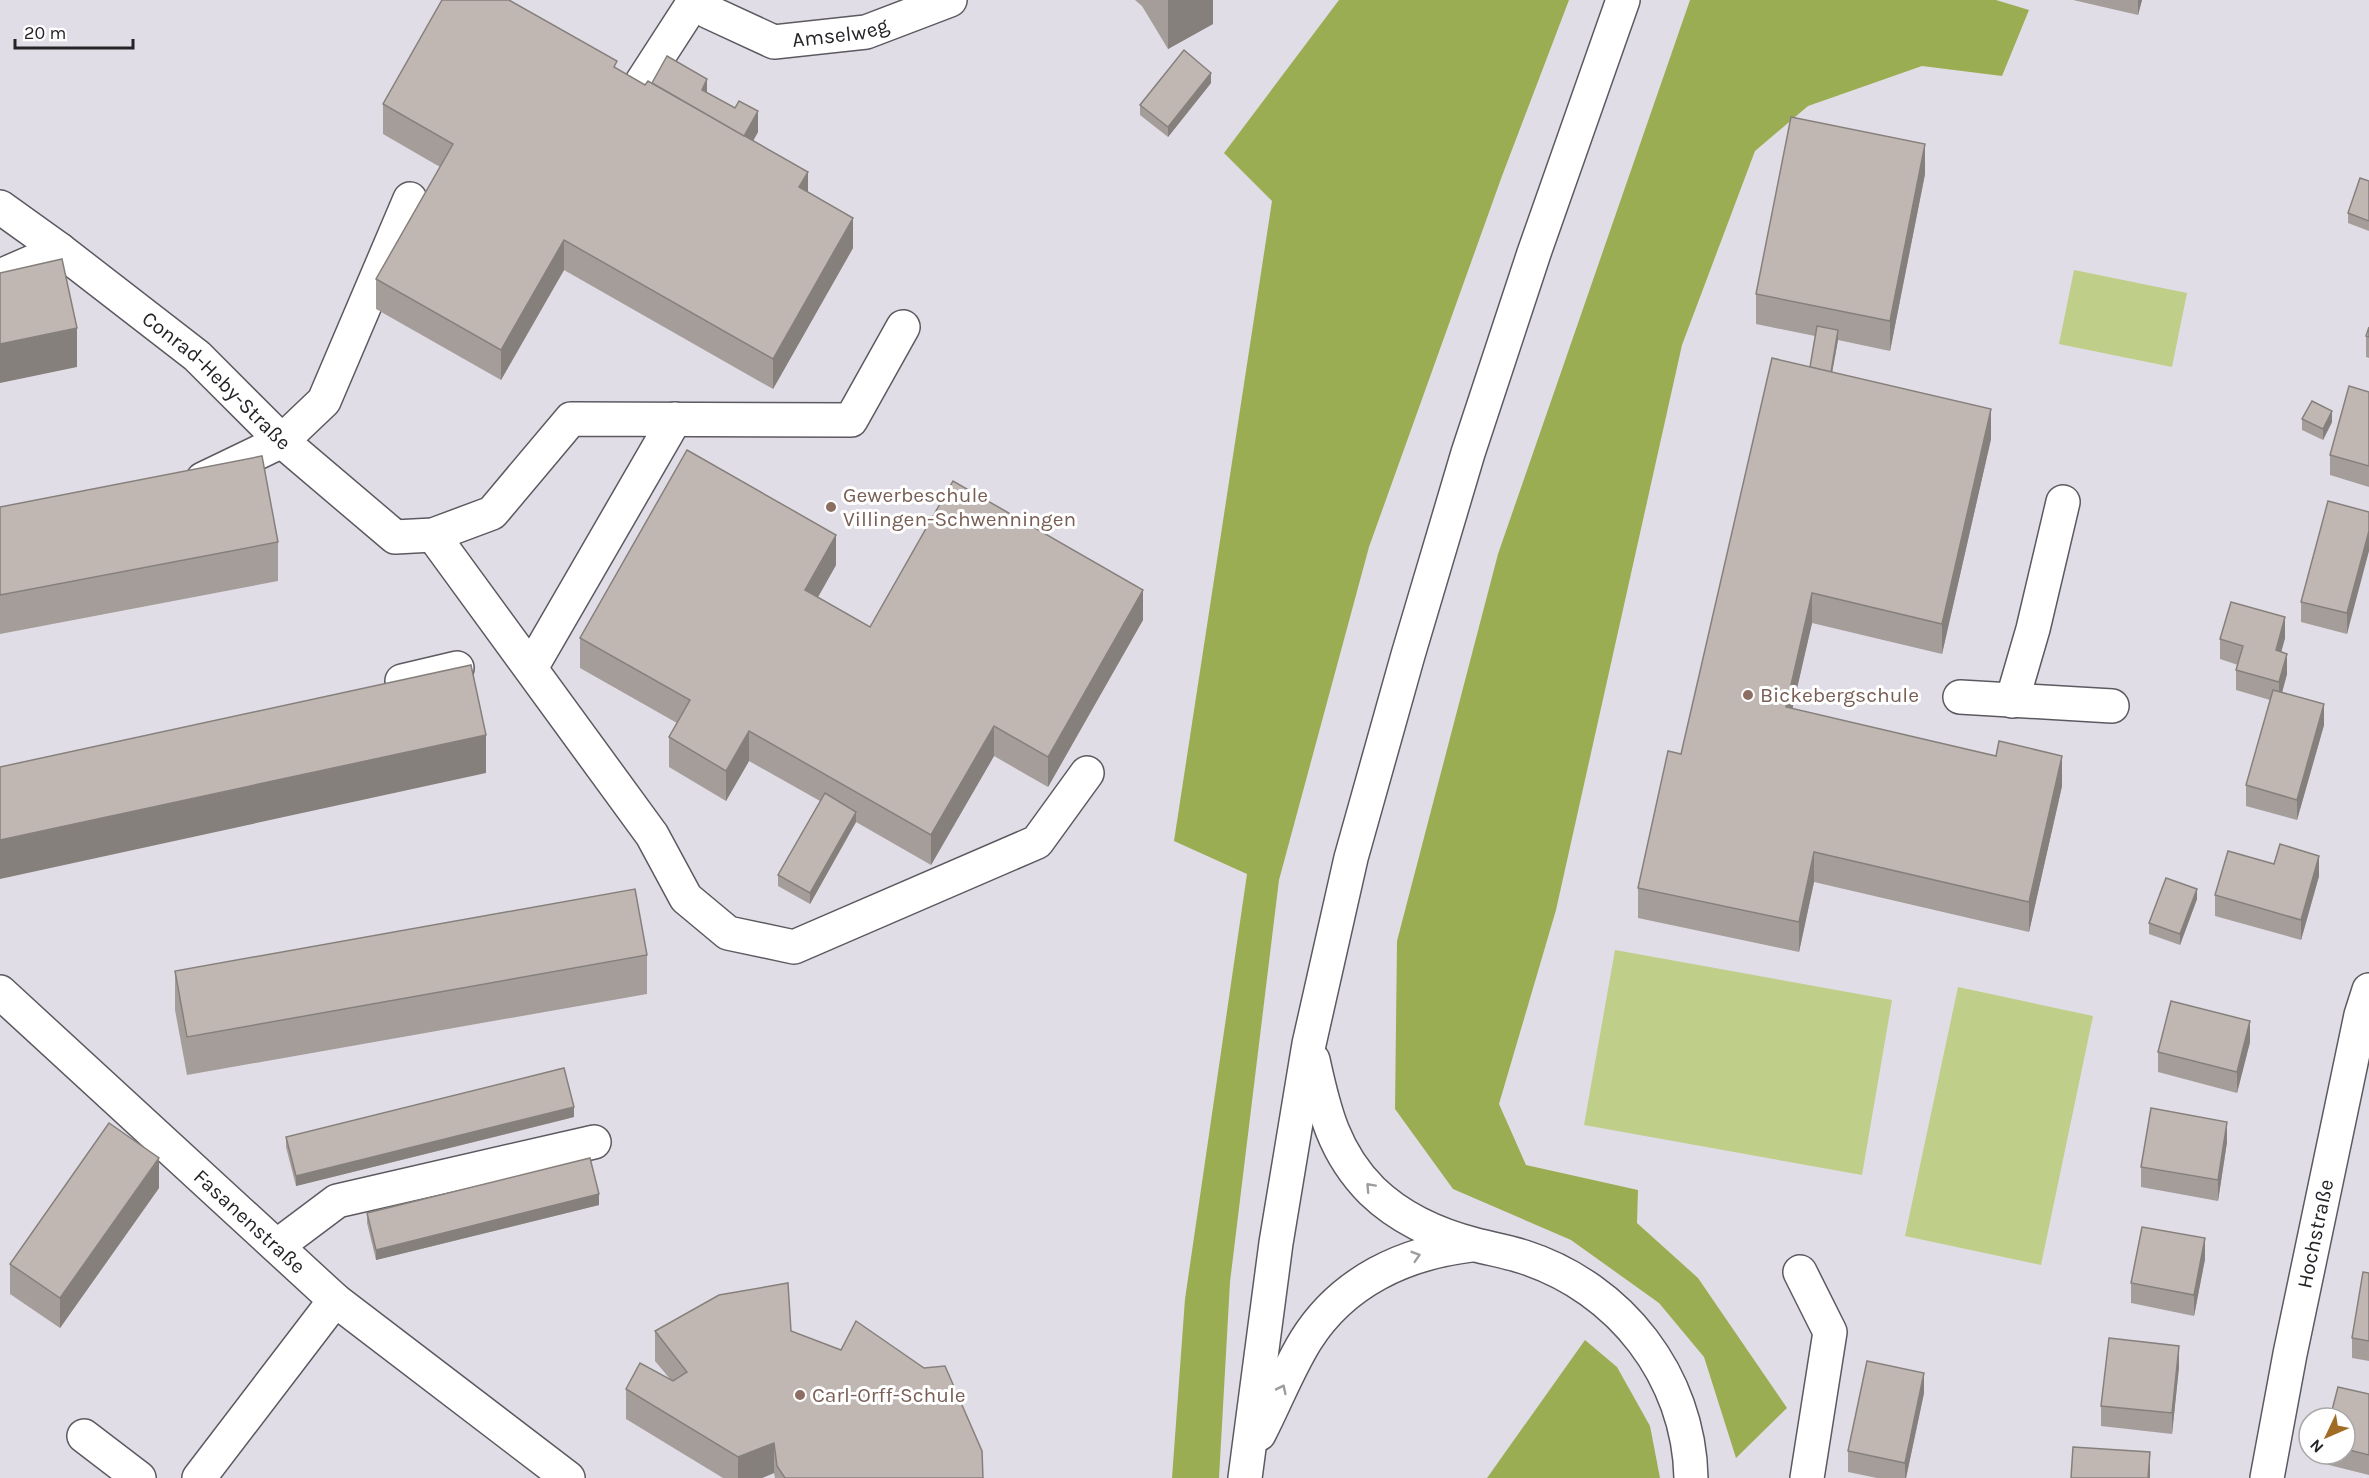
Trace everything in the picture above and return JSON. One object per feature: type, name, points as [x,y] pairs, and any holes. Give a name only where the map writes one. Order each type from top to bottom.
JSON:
[{"type":"main road","points":[[642,82],[695,0]]},
{"type":"main road","name":"Amselweg","points":[[703,0],[709,12],[774,42],[866,32],[950,0]]},
{"type":"main road","points":[[1246,1469],[1276,1243],[1309,1044],[1354,846],[1462,476],[1534,253],[1623,0]]},
{"type":"main road","points":[[170,484],[204,478],[282,441],[324,401],[410,199]]},
{"type":"main road","name":"Conrad-Heby-Straße","points":[[0,207],[60,250],[197,356],[282,441],[395,537],[433,535],[492,513],[571,418],[675,419]]},
{"type":"main road","points":[[0,276],[60,250]]},
{"type":"main road","points":[[531,668],[675,419],[851,420],[903,327]]},
{"type":"main road","points":[[2012,701],[2033,629],[2062,502]]},
{"type":"main road","points":[[433,535],[652,835],[686,898],[729,933],[794,947],[1037,842],[1087,773]]},
{"type":"main road","points":[[377,687],[457,668]]},
{"type":"main road","points":[[1960,698],[2112,706]]},
{"type":"main road","name":"Hochstraße","points":[[2267,1478],[2289,1354],[2361,1015],[2369,990]]},
{"type":"main road","name":"Fasanenstraße","points":[[0,992],[335,1300],[568,1478]]},
{"type":"main road","points":[[1309,1044],[1324,1111],[1335,1140],[1352,1167],[1372,1190],[1396,1211],[1421,1226],[1448,1237],[1522,1256],[1553,1267],[1600,1296],[1633,1327],[1669,1381],[1688,1443],[1691,1478]]},
{"type":"main road","points":[[277,1246],[337,1201],[594,1142]]},
{"type":"main road","points":[[1246,1469],[1306,1340],[1326,1315],[1349,1293],[1374,1275],[1406,1259],[1440,1249],[1475,1245]]},
{"type":"main road","points":[[1800,1272],[1830,1332],[1807,1478]]},
{"type":"main road","points":[[198,1478],[335,1300]]},
{"type":"main road","points":[[84,1436],[139,1478]]},
{"type":"green space","points":[[1339,0],[1569,0],[1502,176],[1369,547],[1279,880],[1230,1282],[1219,1478],[1172,1478],[1185,1299],[1247,874],[1174,841],[1272,201],[1224,153]]},
{"type":"green space","points":[[1690,0],[1996,0],[2029,10],[2002,76],[1922,66],[1808,106],[1755,151],[1682,345],[1556,910],[1499,1104],[1526,1165],[1638,1190],[1637,1223],[1698,1278],[1787,1408],[1736,1458],[1704,1357],[1659,1303],[1571,1240],[1453,1189],[1395,1109],[1397,941],[1498,554]]},
{"type":"green space","points":[[2074,270],[2187,293],[2172,367],[2059,344]]},
{"type":"green space","points":[[1615,950],[1892,1000],[1862,1175],[1584,1125]]},
{"type":"green space","points":[[1958,987],[2093,1016],[2041,1265],[1905,1236]]},
{"type":"green space","points":[[1585,1340],[1617,1367],[1650,1426],[1660,1478],[1487,1478]]},
{"type":"building","points":[[442,0],[509,0],[617,61],[614,67],[645,85],[648,81],[808,172],[799,187],[853,218],[773,359],[564,240],[501,350],[376,279],[453,144],[383,104]]},
{"type":"building","points":[[1184,50],[1211,73],[1168,127],[1140,105]]},
{"type":"building","points":[[667,56],[707,79],[702,90],[735,108],[739,101],[758,111],[744,136],[652,83]]},
{"type":"building","points":[[1791,117],[1925,144],[1890,321],[1756,294]]},
{"type":"building","points":[[2360,178],[2369,181],[2369,221],[2348,213]]},
{"type":"building","points":[[62,259],[77,328],[0,344],[0,273]]},
{"type":"building","points":[[1817,326],[1838,330],[1831,372],[1810,367]]},
{"type":"building","name":"Bickebergschule","points":[[1772,358],[1991,409],[1942,624],[1812,593],[1786,707],[1996,756],[1999,741],[2062,756],[2029,902],[1814,852],[1799,922],[1638,888],[1668,751],[1681,754]]},
{"type":"building","points":[[2349,386],[2369,392],[2369,466],[2330,455]]},
{"type":"building","points":[[2312,401],[2332,411],[2323,429],[2302,419]]},
{"type":"building","points":[[687,450],[836,535],[805,590],[870,627],[953,481],[1143,590],[1048,757],[994,726],[931,835],[749,731],[726,771],[669,737],[690,700],[580,638]]},
{"type":"building","points":[[262,456],[278,542],[0,595],[0,507]]},
{"type":"building","points":[[2328,501],[2369,512],[2369,531],[2347,613],[2301,602]]},
{"type":"building","points":[[2231,602],[2285,617],[2276,650],[2287,654],[2279,682],[2236,670],[2243,646],[2220,639]]},
{"type":"building","points":[[471,665],[486,735],[0,840],[0,767]]},
{"type":"building","points":[[2273,690],[2324,704],[2297,800],[2246,785]]},
{"type":"building","points":[[825,793],[856,812],[810,893],[778,875]]},
{"type":"building","points":[[2280,844],[2319,856],[2301,920],[2215,895],[2228,851],[2274,864]]},
{"type":"building","points":[[2166,878],[2197,889],[2180,934],[2149,923]]},
{"type":"building","points":[[635,889],[647,955],[187,1037],[175,971]]},
{"type":"building","points":[[2171,1001],[2250,1021],[2237,1072],[2158,1052]]},
{"type":"building","points":[[564,1068],[574,1107],[296,1176],[286,1137]]},
{"type":"building","points":[[2151,1108],[2227,1122],[2218,1180],[2141,1167]]},
{"type":"building","points":[[109,1123],[159,1158],[60,1298],[10,1264]]},
{"type":"building","points":[[590,1158],[599,1194],[376,1250],[367,1213]]},
{"type":"building","points":[[2142,1227],[2205,1238],[2194,1295],[2131,1283]]},
{"type":"building","points":[[2363,1272],[2369,1273],[2369,1341],[2352,1338]]},
{"type":"building","name":"Carl-Orff-Schule","points":[[788,1283],[791,1331],[841,1350],[856,1321],[924,1368],[945,1366],[982,1451],[983,1478],[785,1478],[777,1466],[774,1443],[738,1457],[626,1389],[640,1363],[673,1381],[687,1372],[655,1331],[719,1295]]},
{"type":"building","points":[[2109,1338],[2179,1346],[2172,1413],[2101,1406]]},
{"type":"building","points":[[1867,1361],[1924,1373],[1905,1463],[1848,1451]]},
{"type":"building","points":[[2338,1387],[2369,1394],[2369,1455],[2357,1452],[2357,1406],[2333,1406]]},
{"type":"building","points":[[2073,1447],[2150,1452],[2148,1478],[2071,1478]]},
{"type":"place","name":"Gewerbeschule Villingen-Schwenningen","points":[[831,507]]},
{"type":"place","name":"Bickebergschule","points":[[1748,695]]},
{"type":"place","name":"Carl-Orff-Schule","points":[[800,1395]]}]
